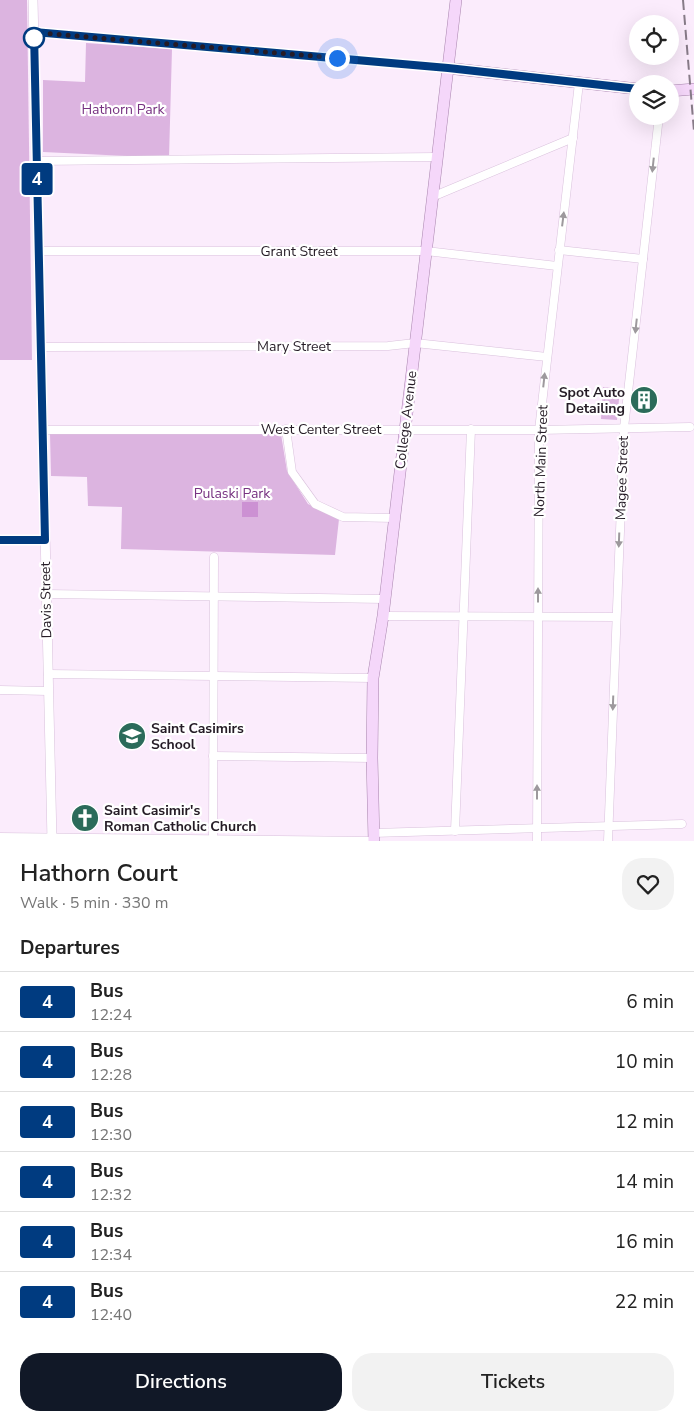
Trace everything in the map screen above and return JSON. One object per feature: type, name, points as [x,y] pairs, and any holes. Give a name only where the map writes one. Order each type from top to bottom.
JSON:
[{"type":"main road","name":"College Avenue","points":[[374,838],[373,678],[383,616],[456,0]]},
{"type":"main road","points":[[448,68],[629,88]]},
{"type":"main road","points":[[679,90],[694,89]]},
{"type":"street","name":"Davis Street","points":[[34,0],[52,839]]},
{"type":"street","points":[[34,32],[448,68]]},
{"type":"street","name":"North Main Street","points":[[537,841],[539,430],[579,83]]},
{"type":"street","name":"Magee Street","points":[[608,841],[624,428],[658,125]]},
{"type":"street","points":[[432,197],[573,138]]},
{"type":"street","points":[[37,161],[437,157]]},
{"type":"street","points":[[559,250],[643,259]]},
{"type":"street","name":"Grant Street","points":[[39,251],[426,251],[558,266]]},
{"type":"street","name":"Mary Street","points":[[41,346],[388,346],[415,343],[547,357]]},
{"type":"street","name":"West Center Street","points":[[42,430],[471,428],[539,430],[690,427]]},
{"type":"street","points":[[455,831],[471,428]]},
{"type":"street","points":[[286,429],[292,472],[315,504],[343,517],[394,518]]},
{"type":"street","points":[[0,540],[45,540]]},
{"type":"street","points":[[213,839],[214,557]]},
{"type":"street","points":[[46,594],[384,599]]},
{"type":"street","points":[[383,616],[616,618]]},
{"type":"street","points":[[48,674],[373,678]]},
{"type":"street","points":[[0,690],[48,691]]},
{"type":"street","points":[[213,756],[372,758]]},
{"type":"street","points":[[0,836],[52,839],[374,838],[455,831],[608,828],[682,824]]},
{"type":"green space","points":[[0,0],[27,0],[32,360],[0,360]]},
{"type":"green space","name":"Hathorn Park","points":[[86,43],[172,49],[169,158],[43,152],[43,80],[85,82]]},
{"type":"green space","points":[[603,387],[620,389],[617,420],[601,419]]},
{"type":"green space","name":"Pulaski Park","points":[[50,434],[281,434],[287,471],[308,504],[339,519],[335,555],[121,549],[122,507],[88,506],[87,477],[51,476]]},
{"type":"shaded area","points":[[242,502],[258,502],[258,517],[242,517]]},
{"type":"railway","points":[[683,0],[694,131]]},
{"type":"bus line","name":"4","points":[[0,540],[45,540],[34,32],[448,68],[629,88]]},
{"type":"place","name":"Spot Auto Detailing","points":[[644,400]]},
{"type":"place","name":"Saint Casimirs School","points":[[132,736]]},
{"type":"place","name":"Saint Casimir's Roman Catholic Church","points":[[85,818]]},
{"type":"route","points":[[34,38],[40,33],[337,58]]}]
